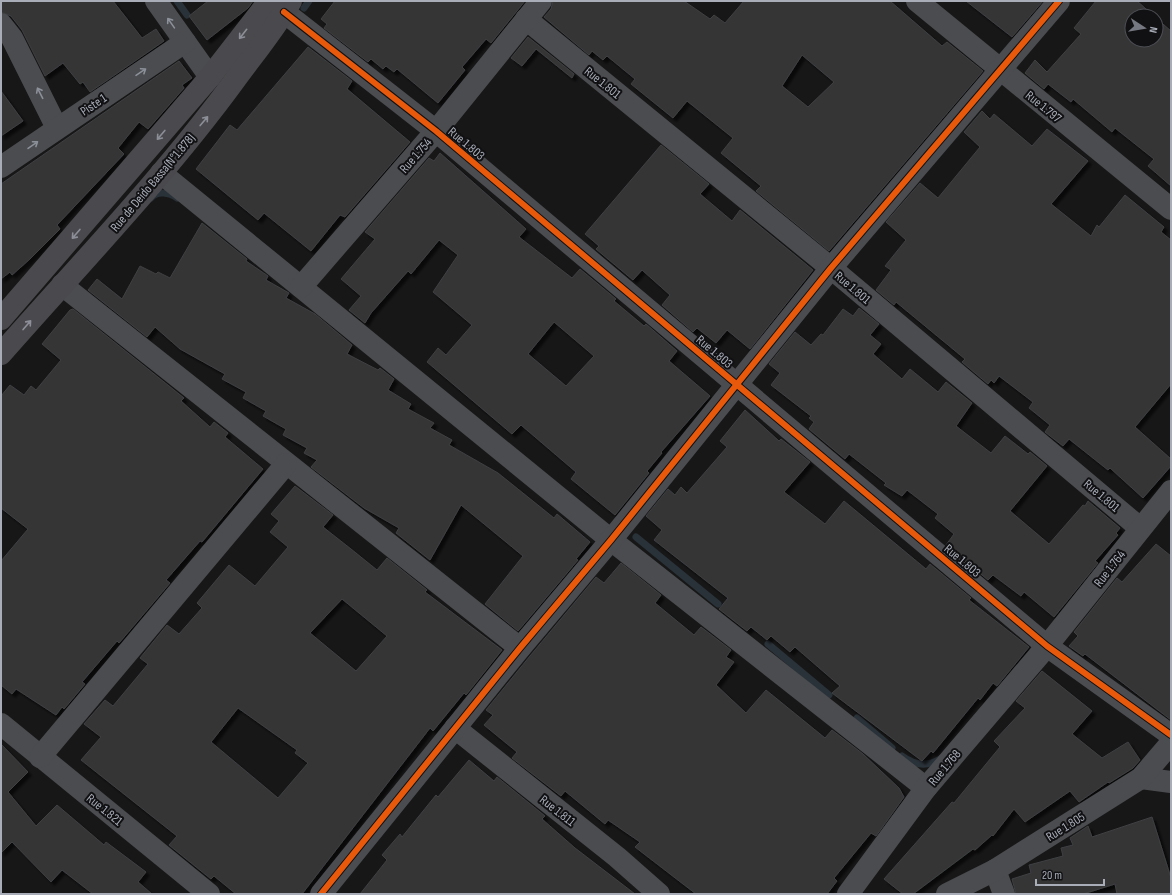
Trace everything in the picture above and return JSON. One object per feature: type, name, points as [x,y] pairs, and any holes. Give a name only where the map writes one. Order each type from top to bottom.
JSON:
[{"type":"main road","name":"Rue de Deido Bassa(N°1.878)","points":[[1,319],[210,78],[281,5]]},
{"type":"main road","name":"Rue de Deido Bassa(N°1.878)","points":[[1,354],[161,173],[212,111],[281,5]]},
{"type":"street","points":[[156,1],[210,78]]},
{"type":"street","name":"Rue 1.754","points":[[301,287],[436,131],[542,1]]},
{"type":"street","name":"Rue 1.797","points":[[917,1],[1171,209]]},
{"type":"street","points":[[321,894],[520,648],[611,540],[831,268],[1001,71],[1059,1]]},
{"type":"street","name":"Rue 1.803","points":[[281,5],[436,131],[1047,646],[1171,735]]},
{"type":"street","name":"Rue 1.801","points":[[526,19],[831,268],[1140,528]]},
{"type":"street","points":[[1,24],[12,38],[57,128]]},
{"type":"street","name":"Piste 1","points":[[1,167],[185,42]]},
{"type":"street","points":[[161,173],[611,540],[926,788]]},
{"type":"street","points":[[62,285],[520,648]]},
{"type":"street","points":[[40,757],[286,464]]},
{"type":"street","name":"Rue 1.764","points":[[1047,646],[1171,490]]},
{"type":"street","name":"Rue 1.768","points":[[848,894],[926,788],[1047,646]]},
{"type":"street","name":"Rue 1.821","points":[[1,724],[209,894]]},
{"type":"street","name":"Rue 1.811","points":[[455,728],[617,857],[659,894]]},
{"type":"street","name":"Rue 1.805","points":[[947,894],[995,870],[1141,778],[1171,743]]},
{"type":"street","points":[[1141,778],[1171,782]]},
{"type":"street","points":[[995,870],[1004,894]]},
{"type":"building","points":[[1,1],[113,1],[142,38],[156,29],[164,41],[90,92],[83,82],[80,84],[63,63],[45,76],[22,30],[11,16],[1,12]]},
{"type":"building","points":[[208,1],[253,1],[248,8],[207,40],[189,16]]},
{"type":"building","points":[[335,1],[525,1],[491,43],[486,39],[462,67],[465,70],[438,103],[397,69],[394,72],[386,66],[383,69],[371,59],[368,62],[324,28],[327,24],[321,19]]},
{"type":"building","points":[[553,1],[684,1],[710,19],[714,15],[725,23],[744,1],[890,1],[942,46],[947,42],[983,71],[829,251],[756,191],[761,186],[721,153],[733,138],[687,101],[673,118],[631,84],[635,79],[607,56],[603,60],[592,51],[589,55],[544,17],[551,9]],"holes":[[[802,55],[834,82],[808,107],[782,86]]]},
{"type":"building","points":[[966,1],[1043,1],[1012,37]]},
{"type":"building","points":[[1096,1],[1137,1],[1145,8],[1124,8],[1124,48],[1164,48],[1164,25],[1171,31],[1171,186],[1148,166],[1154,159],[1115,128],[1112,132],[1073,99],[1071,102],[1048,84],[1044,89],[1025,73],[1035,60],[1047,72],[1081,34],[1074,28]]},
{"type":"building","points":[[528,37],[574,74],[572,78],[536,49],[522,66],[511,58]]},
{"type":"building","points":[[308,47],[352,81],[347,89],[410,142],[345,217],[340,215],[311,251],[264,213],[258,220],[196,169],[230,125],[237,130]]},
{"type":"building","points":[[179,61],[192,78],[182,85],[184,88],[148,129],[139,122],[118,148],[124,154],[57,225],[60,229],[12,275],[10,272],[1,279],[1,184]]},
{"type":"building","points":[[1,91],[23,121],[1,136]]},
{"type":"building","points":[[982,111],[990,119],[994,114],[1032,146],[1047,129],[1088,161],[1051,204],[1091,236],[1097,225],[1099,227],[1125,195],[1164,227],[1161,232],[1171,240],[1171,384],[1135,427],[1171,459],[1171,466],[1143,498],[1110,468],[1108,470],[1069,439],[1063,446],[1045,432],[1050,425],[1029,408],[1033,402],[999,376],[994,383],[991,380],[988,384],[962,362],[965,359],[896,302],[894,305],[876,290],[891,270],[885,266],[906,240],[886,222],[920,183],[938,198],[980,147],[964,132]]},
{"type":"building","points":[[661,145],[709,184],[700,194],[732,221],[740,210],[813,270],[750,349],[727,330],[716,343],[697,328],[693,332],[662,305],[670,295],[642,270],[633,280],[596,249],[599,246],[585,234]]},
{"type":"building","points":[[440,153],[526,229],[519,237],[572,278],[580,269],[616,299],[614,301],[644,326],[646,324],[677,351],[669,361],[710,396],[661,452],[662,453],[647,471],[649,473],[615,515],[571,479],[576,472],[521,425],[512,434],[427,362],[438,348],[446,355],[472,325],[433,292],[458,255],[439,240],[411,274],[408,271],[371,313],[365,323],[349,310],[361,296],[341,279],[375,239],[365,232],[429,158],[434,161]],"holes":[[[554,322],[594,356],[566,386],[528,354]]]},
{"type":"building","points":[[202,223],[247,259],[246,261],[268,276],[266,280],[289,293],[286,298],[315,314],[352,345],[347,354],[378,370],[380,368],[394,379],[388,390],[411,404],[408,409],[434,423],[430,428],[452,440],[449,445],[498,473],[554,518],[557,514],[590,542],[576,559],[578,560],[518,631],[485,604],[523,556],[461,505],[430,560],[396,533],[399,528],[364,508],[311,467],[317,460],[304,453],[307,448],[283,435],[286,429],[263,416],[266,411],[243,398],[246,392],[222,379],[225,374],[180,349],[155,327],[147,337],[88,290],[97,279],[122,299],[140,266],[156,274],[158,272],[170,278]]},
{"type":"building","points":[[859,308],[879,324],[870,335],[881,344],[873,354],[902,379],[910,369],[938,392],[946,382],[972,403],[956,426],[991,453],[1005,436],[1028,454],[1030,452],[1047,466],[1010,511],[1049,544],[1088,501],[1120,528],[1116,533],[1118,535],[1095,561],[1098,563],[1054,617],[1024,592],[1021,596],[993,575],[988,580],[946,545],[954,534],[935,518],[938,514],[907,490],[902,496],[884,485],[886,483],[849,454],[845,459],[809,429],[814,422],[809,418],[811,416],[771,385],[780,373],[769,364],[795,332],[811,345],[821,334],[823,335],[843,309],[853,316]]},
{"type":"building","points":[[73,309],[184,398],[181,401],[210,427],[214,422],[228,433],[225,437],[263,469],[202,542],[200,541],[166,580],[170,583],[119,643],[117,641],[82,682],[85,684],[64,709],[62,707],[56,715],[16,689],[12,694],[1,685],[1,561],[28,529],[1,508],[1,396],[10,385],[24,395],[31,386],[36,390],[61,360],[42,344],[70,310]]},
{"type":"building","points":[[745,410],[779,441],[781,439],[810,462],[784,492],[825,524],[844,501],[926,569],[930,564],[971,598],[969,600],[1029,647],[997,686],[993,683],[980,700],[978,698],[933,753],[931,751],[922,761],[832,693],[840,686],[795,647],[790,652],[771,636],[767,640],[751,627],[747,631],[719,609],[728,598],[654,540],[662,530],[646,516],[668,489],[675,495],[681,487],[687,493],[727,447],[720,441]]},
{"type":"building","points":[[295,486],[333,515],[323,527],[377,570],[387,558],[427,590],[425,592],[502,650],[466,695],[464,693],[433,731],[430,728],[302,894],[236,894],[214,876],[211,879],[169,845],[177,836],[81,760],[101,737],[84,724],[105,700],[113,706],[148,664],[140,658],[167,625],[179,634],[202,608],[197,603],[229,565],[255,586],[288,547],[270,532],[279,521],[271,514]],"holes":[[[342,599],[387,636],[356,671],[310,633]],[[238,708],[297,750],[295,753],[308,763],[278,798],[211,742]]]},
{"type":"building","points":[[1156,544],[1171,556],[1171,720],[1085,654],[1083,656],[1069,646],[1078,636],[1074,632],[1117,578],[1122,582]]},
{"type":"building","points":[[621,563],[661,595],[655,603],[694,635],[701,627],[731,650],[726,657],[734,662],[716,685],[746,713],[766,690],[825,738],[832,730],[863,754],[899,788],[904,797],[876,836],[871,833],[834,878],[837,881],[827,894],[696,894],[635,847],[640,842],[608,820],[605,824],[565,791],[561,796],[512,758],[517,752],[484,725],[493,715],[486,710],[596,577],[604,583]]},
{"type":"building","points":[[1042,671],[1092,711],[1072,734],[1102,758],[1128,742],[1140,760],[1133,768],[1109,783],[1108,782],[1079,802],[1070,791],[1025,822],[1014,809],[993,836],[992,835],[975,850],[973,849],[913,894],[903,894],[884,879],[952,802],[954,803],[1000,747],[994,741],[1025,708],[1016,701]]},
{"type":"building","points":[[1,744],[28,772],[8,792],[36,826],[57,805],[104,845],[106,842],[146,872],[138,882],[152,894],[93,894],[62,870],[51,882],[12,842],[1,853]]},
{"type":"building","points":[[469,760],[494,781],[497,777],[545,816],[542,819],[575,848],[635,894],[360,894],[387,860],[382,855],[400,834],[402,837],[436,795],[438,797]]},
{"type":"building","points":[[1152,817],[1171,878],[1171,894],[1117,894],[1115,884],[1083,894],[1016,894],[1012,879],[1031,873],[1029,865],[1063,856],[1061,848],[1073,845],[1070,838],[1088,826],[1092,837]]},
{"type":"waterway","points":[[177,1],[187,15]]},
{"type":"waterway","points":[[304,8],[309,1]]},
{"type":"waterway","points":[[151,198],[160,193],[177,198]]},
{"type":"waterway","points":[[636,537],[718,604]]},
{"type":"waterway","points":[[768,644],[829,695]]},
{"type":"waterway","points":[[857,718],[892,748]]},
{"type":"waterway","points":[[902,756],[921,764],[935,762],[940,759]]},
{"type":"cycle path","points":[[321,894],[520,648],[611,540],[831,268],[1059,1]]},
{"type":"cycle path","points":[[284,12],[436,131],[1047,646],[1171,735]]}]
